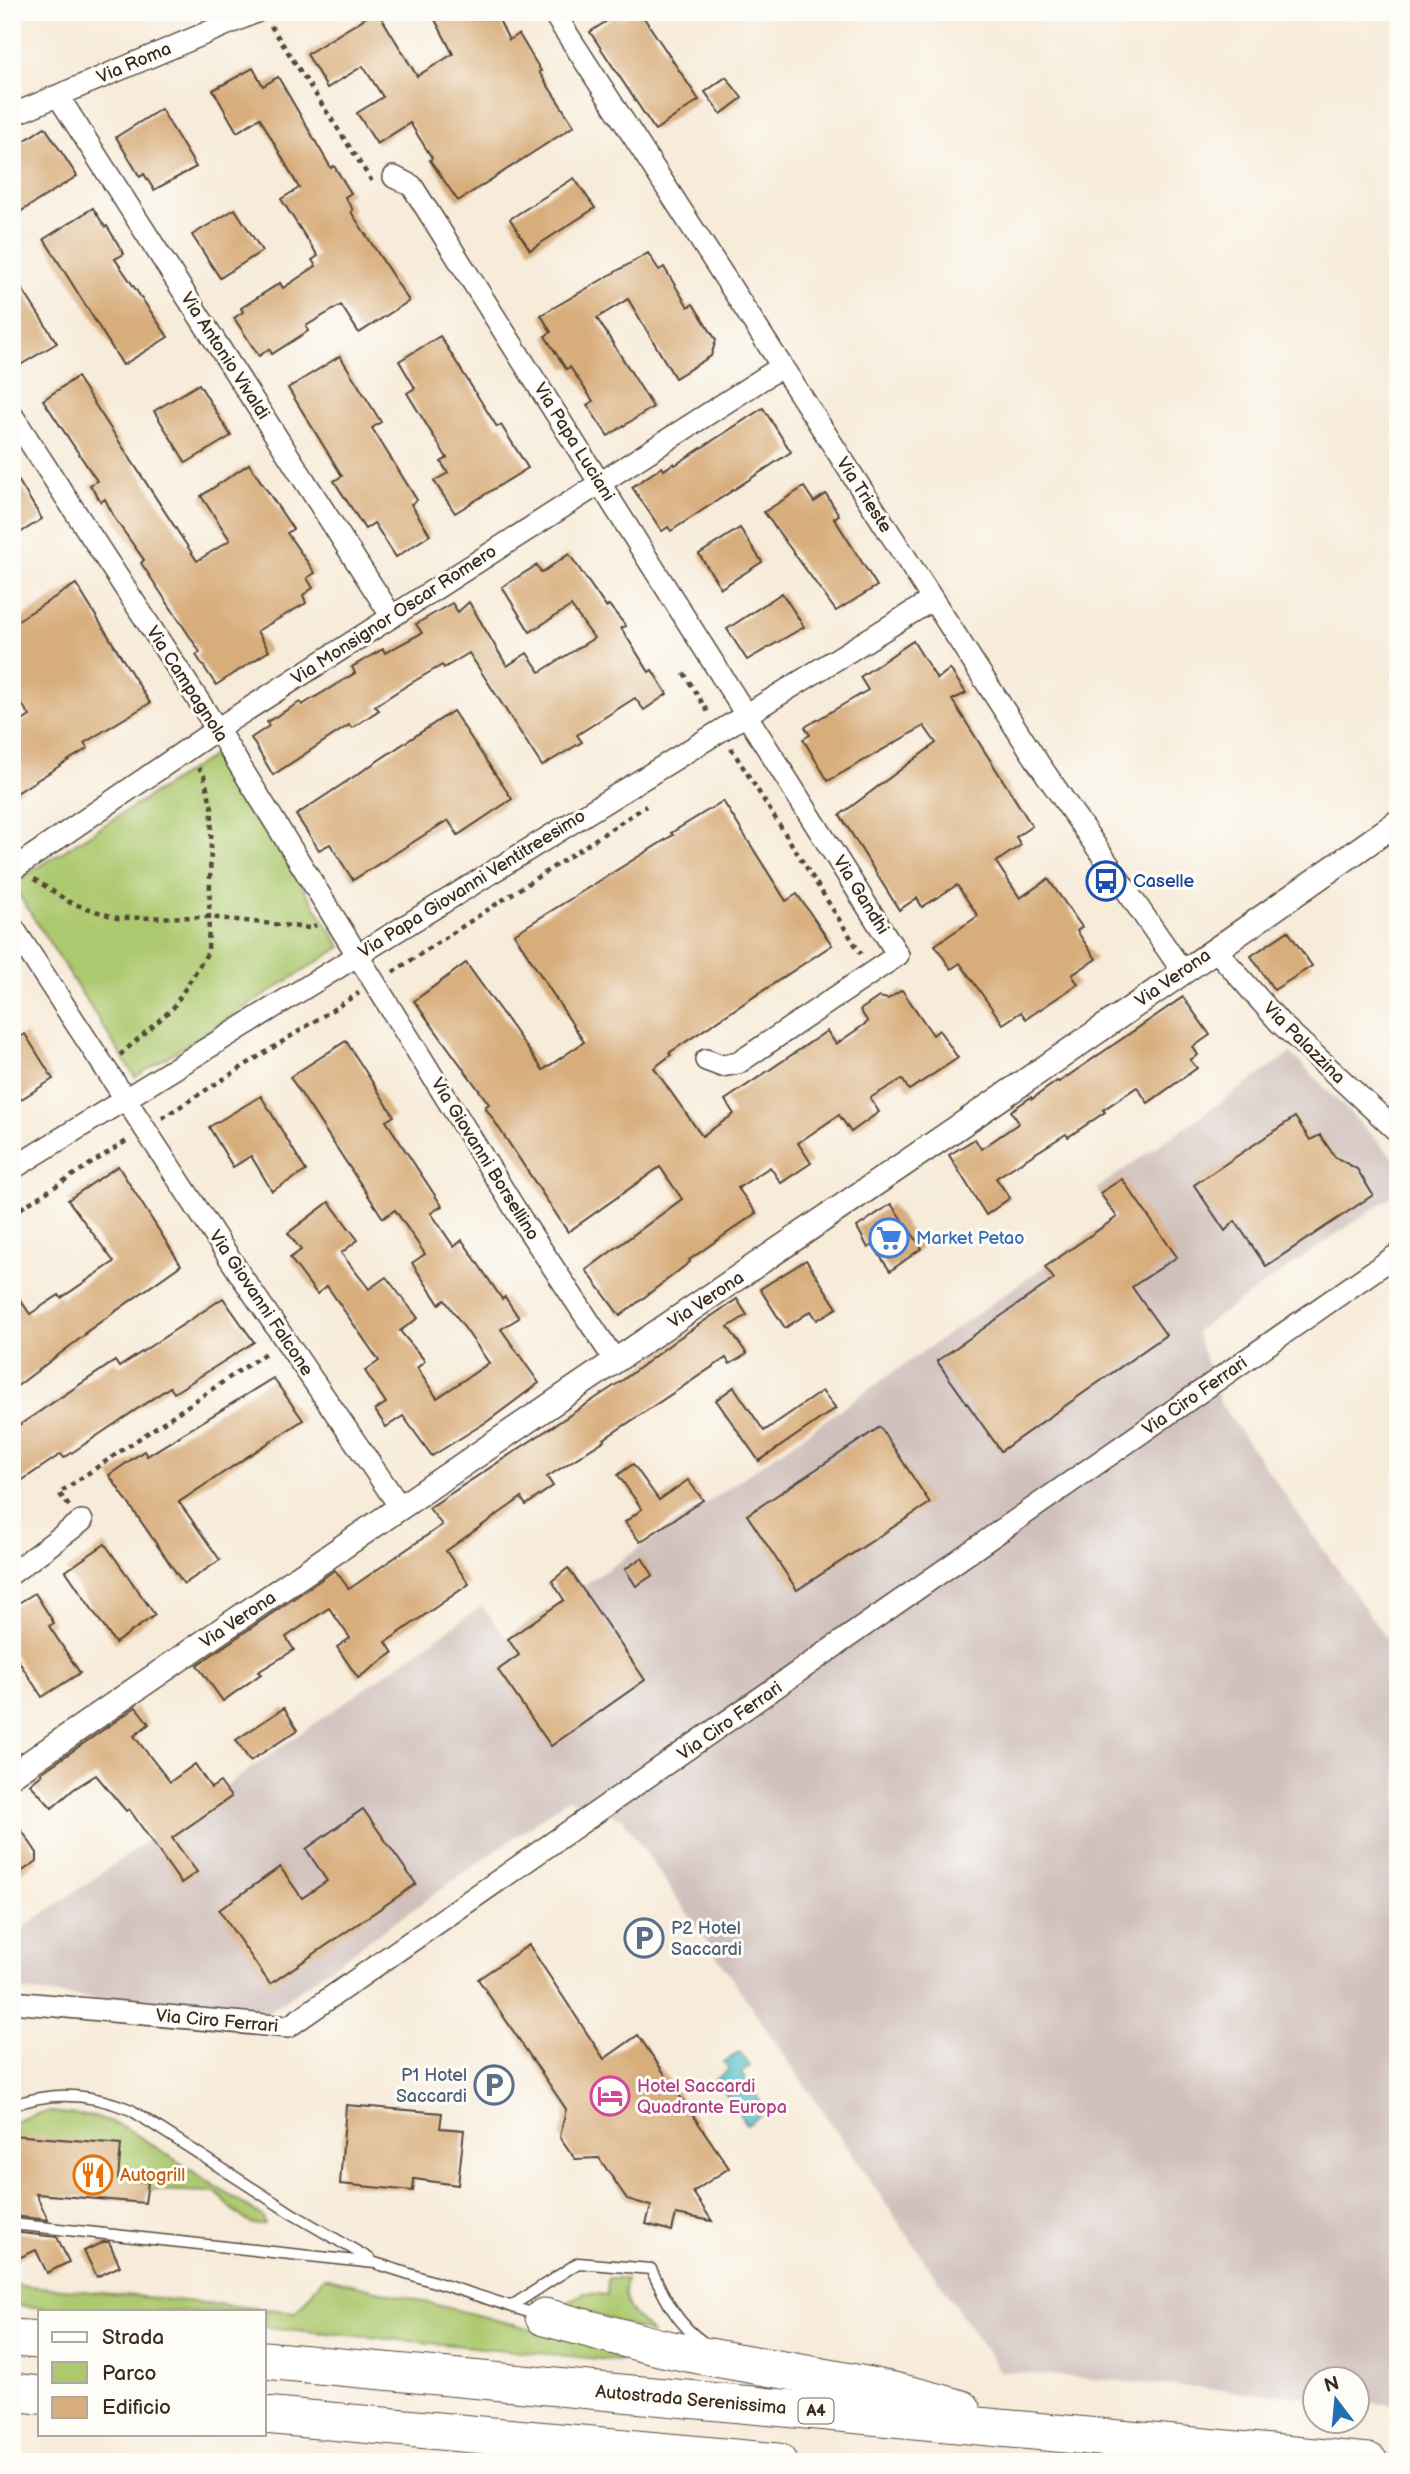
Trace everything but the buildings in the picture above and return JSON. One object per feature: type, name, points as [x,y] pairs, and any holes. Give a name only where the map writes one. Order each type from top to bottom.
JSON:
[{"type":"highway","points":[[528,2311],[663,2347],[913,2394],[1037,2431]]},
{"type":"highway","points":[[12,2338],[38,2340]]},
{"type":"highway","name":"Autostrada Serenissima","points":[[266,2360],[1368,2462]]},
{"type":"highway","points":[[12,2392],[38,2395]]},
{"type":"highway","points":[[266,2415],[778,2462]]},
{"type":"street","name":"Via Trieste","points":[[552,12],[1039,764],[1183,972]]},
{"type":"street","name":"Via Roma","points":[[12,116],[263,17]]},
{"type":"street","name":"Via Antonio Vivaldi","points":[[58,96],[391,617]]},
{"type":"street","name":"Via Papa Luciani","points":[[396,178],[412,186],[747,715]]},
{"type":"street","name":"Via Monsignor Oscar Romero","points":[[14,869],[217,729],[781,367]]},
{"type":"street","name":"Via Campagnola","points":[[12,415],[217,729],[359,954]]},
{"type":"street","name":"Via Papa Giovanni Ventitreesimo","points":[[12,1169],[932,600]]},
{"type":"street","name":"Via Gandhi","points":[[706,1060],[722,1066],[738,1063],[898,955],[747,715]]},
{"type":"street","name":"Via Verona","points":[[12,1775],[400,1507],[893,1173],[1398,822]]},
{"type":"street","name":"Via Giovanni Falcone","points":[[12,926],[285,1340],[400,1507]]},
{"type":"street","name":"Via Palazzina","points":[[1215,949],[1280,1023],[1398,1132]]},
{"type":"street","name":"Via Giovanni Borsellino","points":[[359,954],[525,1225],[616,1362]]},
{"type":"street","name":"Via Ciro Ferrari","points":[[12,2002],[288,2027],[1398,1254]]},
{"type":"street","points":[[12,1573],[82,1521]]},
{"type":"lane","points":[[12,2106],[38,2098],[62,2095],[86,2096],[131,2110],[291,2213],[376,2263]]},
{"type":"lane","points":[[12,2224],[376,2263],[528,2311],[578,2263],[651,2269],[671,2309],[687,2331],[728,2360]]},
{"type":"path","points":[[263,17],[378,191],[396,178]]},
{"type":"path","points":[[105,1066],[137,1042],[173,1008],[208,952],[212,808],[204,776],[187,750]]},
{"type":"path","points":[[732,750],[873,972]]},
{"type":"path","points":[[14,869],[71,903],[117,918],[209,918],[309,928],[337,920]]},
{"type":"path","points":[[82,1521],[59,1493],[285,1340]]},
{"type":"shaded area","points":[[1291,1053],[1398,1162],[1398,1192],[1196,1331],[1220,1403],[1398,1655],[1398,2405],[1372,2402],[1372,2366],[1302,2366],[1302,2397],[1000,2371],[623,1819],[568,1799],[264,2015],[12,1990],[12,1936],[482,1606],[505,1638],[717,1496],[1115,1217],[1096,1189]]},
{"type":"green space","points":[[217,753],[341,947],[135,1077],[12,884]]},
{"type":"green space","points":[[51,2112],[97,2117],[126,2128],[263,2217],[265,2224],[251,2223],[215,2192],[147,2190],[147,2182],[118,2180],[12,2135],[12,2123],[35,2114]]},
{"type":"green space","points":[[324,2277],[622,2353],[620,2361],[266,2327],[266,2310],[73,2310],[12,2305],[12,2284],[296,2312]]},
{"type":"green space","points":[[608,2279],[626,2279],[625,2296],[630,2310],[653,2334],[564,2304],[584,2293],[607,2295]]},
{"type":"water","points":[[740,2052],[750,2066],[741,2073],[767,2111],[747,2125],[716,2079],[729,2070],[724,2062]]},
{"type":"place","name":"Caselle","points":[[1106,881]]},
{"type":"place","name":"Market Petao","points":[[889,1238]]},
{"type":"place","name":"P2 Hotel Saccardi","points":[[644,1938]]},
{"type":"place","name":"P1 Hotel Saccardi","points":[[494,2085]]},
{"type":"place","name":"Hotel Saccardi Quadrante Europa","points":[[610,2096]]},
{"type":"place","name":"Autogrill","points":[[93,2175]]}]
